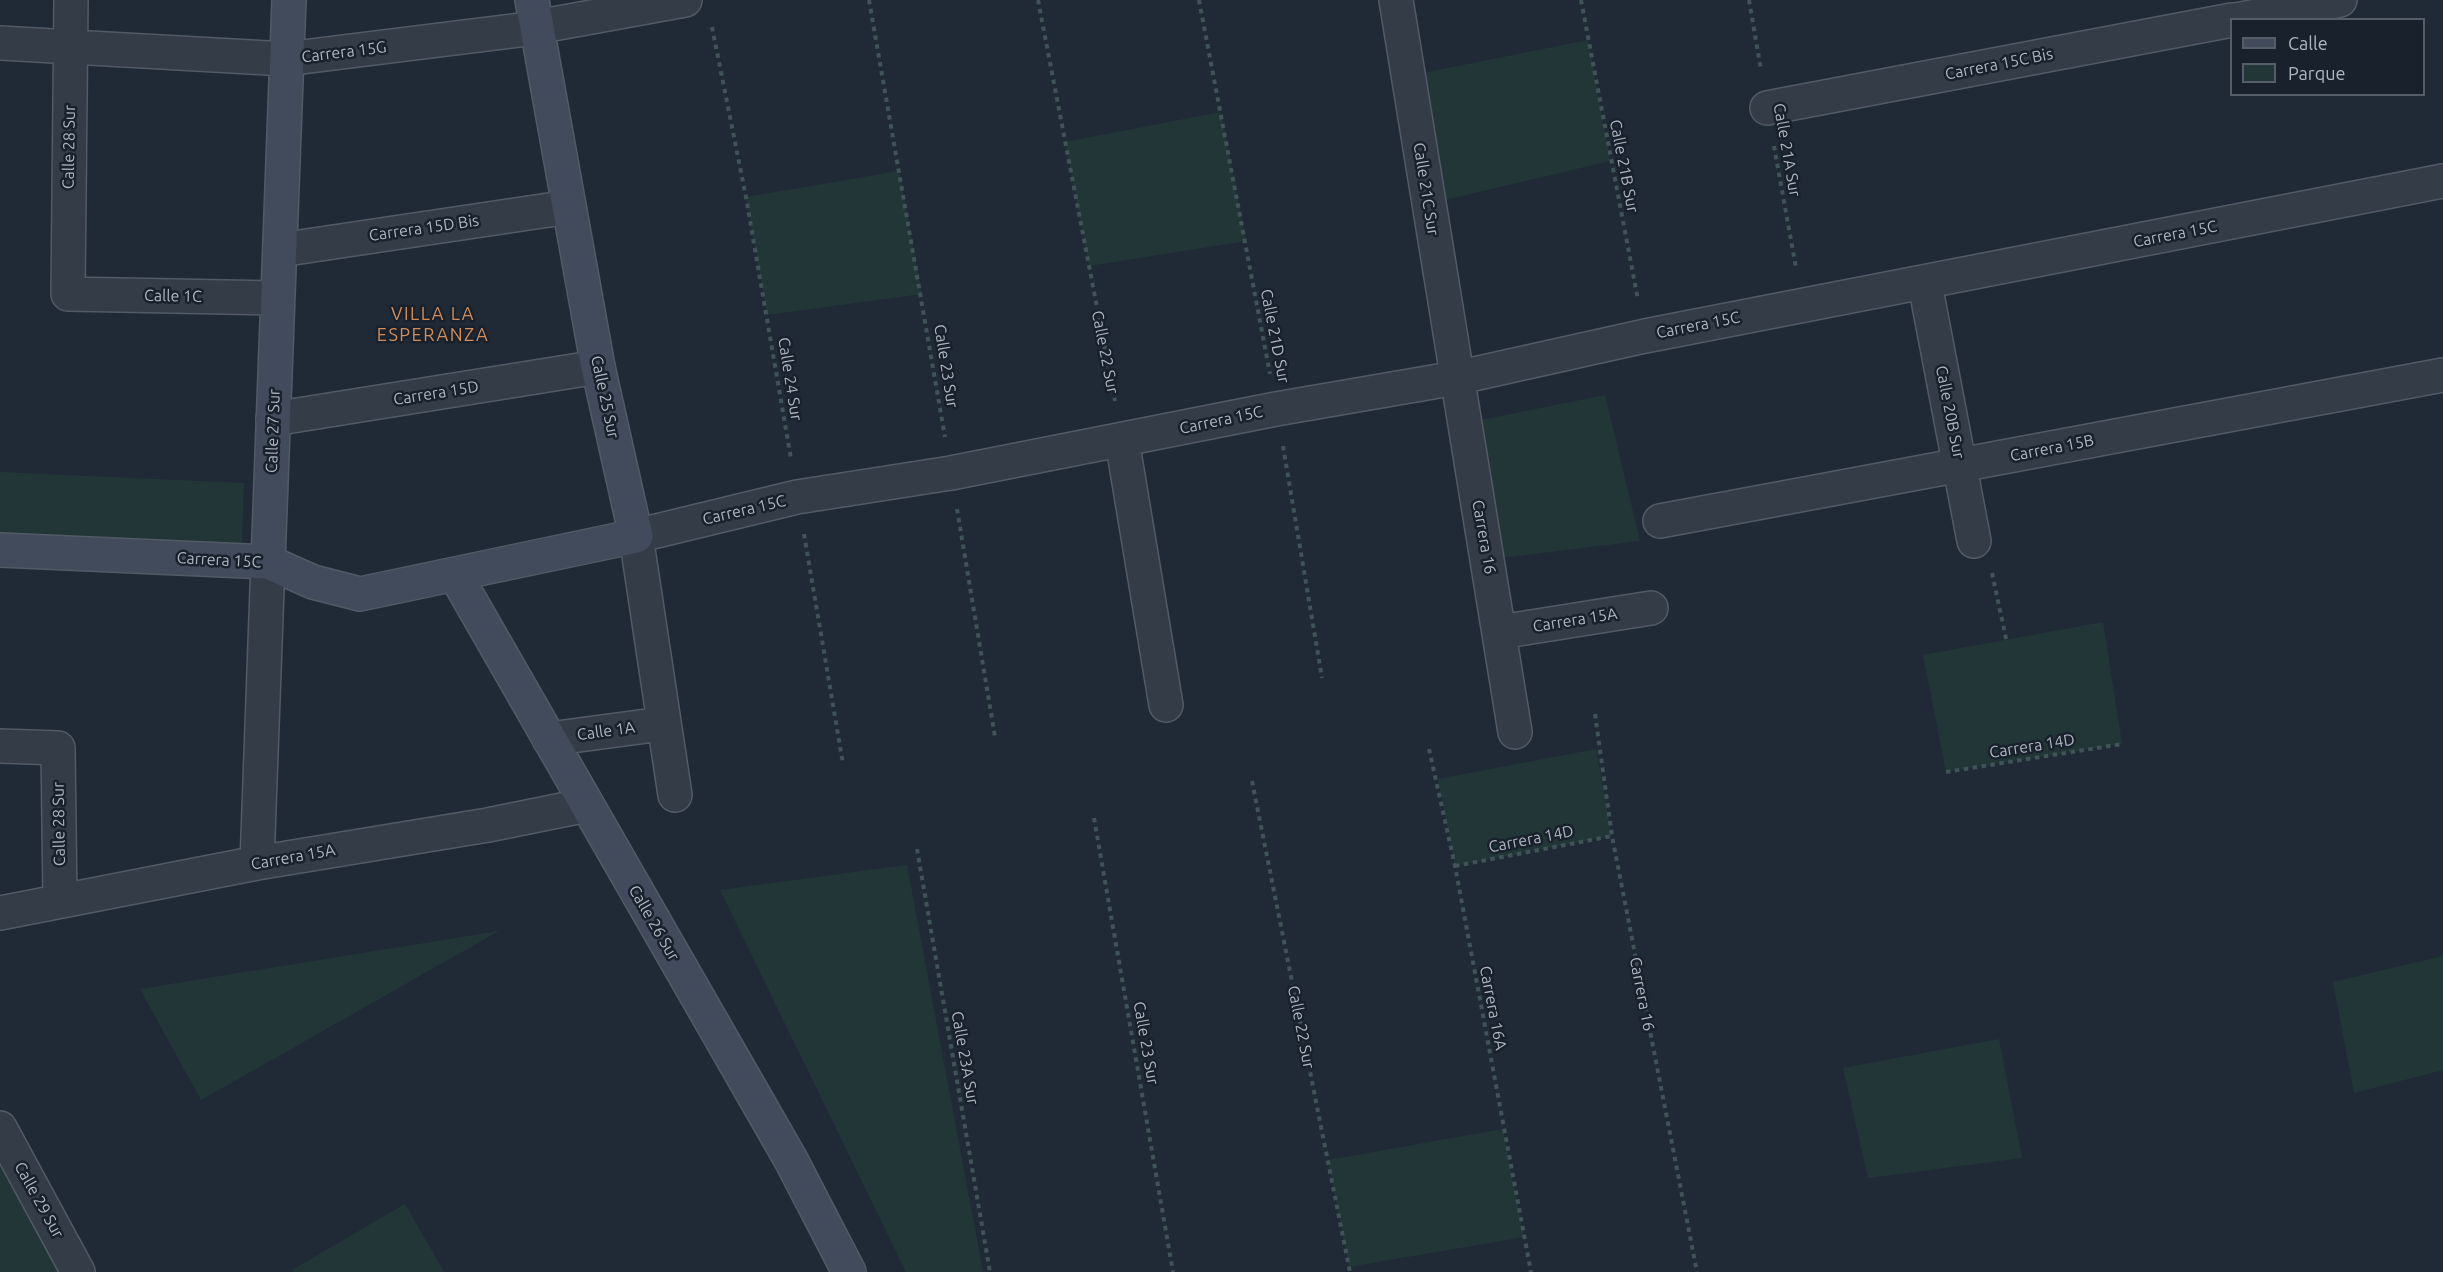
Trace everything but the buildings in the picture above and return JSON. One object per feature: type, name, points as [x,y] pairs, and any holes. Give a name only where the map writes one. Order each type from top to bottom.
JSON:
[{"type":"street","name":"Calle 28 Sur","points":[[68,294],[71,0]]},
{"type":"street","name":"Calle 27 Sur","points":[[257,863],[289,0]]},
{"type":"street","name":"Carrera 15G","points":[[0,43],[286,59],[534,14],[685,0]]},
{"type":"street","name":"Calle 21C Sur","points":[[1396,0],[1456,378]]},
{"type":"street","points":[[2246,18],[2340,0]]},
{"type":"street","name":"Calle 25 Sur","points":[[534,14],[598,367],[636,536],[662,724],[675,795]]},
{"type":"street","name":"Carrera 15C Bis","points":[[1767,108],[2230,20]]},
{"type":"street","name":"Carrera 15C","points":[[0,550],[268,562],[314,582],[360,594],[456,576],[797,497],[951,473],[1276,409],[1456,378],[1803,304],[1925,284],[2443,181]]},
{"type":"street","name":"Carrera 15D Bis","points":[[280,250],[569,207]]},
{"type":"street","name":"Calle 20B Sur","points":[[1925,284],[1974,541]]},
{"type":"street","name":"Calle 1C","points":[[68,294],[278,298]]},
{"type":"street","name":"Carrera 15D","points":[[273,419],[598,367]]},
{"type":"street","name":"Carrera 15B","points":[[1660,521],[2443,375]]},
{"type":"street","name":"Carrera 16","points":[[1456,378],[1515,732]]},
{"type":"street","points":[[1122,440],[1166,705]]},
{"type":"street","name":"Calle 26 Sur","points":[[456,576],[791,1160],[849,1272]]},
{"type":"street","name":"Carrera 15A","points":[[1500,632],[1651,608]]},
{"type":"street","name":"Calle 1A","points":[[549,739],[662,724]]},
{"type":"street","name":"Calle 28 Sur","points":[[0,746],[58,748],[60,901]]},
{"type":"street","name":"Carrera 15A","points":[[0,913],[257,863],[488,825],[587,806]]},
{"type":"street","name":"Calle 29 Sur","points":[[0,1128],[78,1272]]},
{"type":"path","name":"Calle 23 Sur","points":[[869,0],[995,736]]},
{"type":"path","name":"Calle 22 Sur","points":[[1038,0],[1122,440]]},
{"type":"path","name":"Calle 21D Sur","points":[[1199,0],[1276,409],[1322,678]]},
{"type":"path","name":"Calle 21B Sur","points":[[1581,0],[1645,336]]},
{"type":"path","name":"Calle 21A Sur","points":[[1749,0],[1803,304]]},
{"type":"path","name":"Calle 24 Sur","points":[[711,23],[746,197],[843,764]]},
{"type":"path","points":[[1992,571],[2007,643]]},
{"type":"path","name":"Carrera 16","points":[[1595,714],[1612,836],[1696,1272]]},
{"type":"path","name":"Carrera 14D","points":[[1946,772],[2121,744]]},
{"type":"path","name":"Carrera 16A","points":[[1430,749],[1455,866],[1531,1272]]},
{"type":"path","name":"Calle 22 Sur","points":[[1252,781],[1350,1272]]},
{"type":"path","name":"Calle 23 Sur","points":[[1094,818],[1173,1272]]},
{"type":"path","name":"Carrera 14D","points":[[1455,866],[1612,836]]},
{"type":"path","name":"Calle 23A Sur","points":[[917,849],[990,1272]]},
{"type":"green space","points":[[1588,40],[1610,161],[1428,204],[1408,76]]},
{"type":"green space","points":[[1221,112],[1246,241],[1089,266],[1065,142]]},
{"type":"green space","points":[[899,171],[922,294],[767,315],[746,197]]},
{"type":"green space","points":[[1605,395],[1640,541],[1501,558],[1476,421]]},
{"type":"green space","points":[[0,472],[244,483],[242,544],[0,533]]},
{"type":"green space","points":[[2103,622],[2122,744],[1946,772],[1923,655]]},
{"type":"green space","points":[[1596,749],[1612,836],[1455,866],[1438,779]]},
{"type":"green space","points":[[907,865],[983,1272],[906,1272],[720,890]]},
{"type":"green space","points":[[499,931],[201,1100],[140,989]]},
{"type":"green space","points":[[2443,956],[2443,1070],[2354,1093],[2333,982]]},
{"type":"green space","points":[[1999,1039],[2022,1158],[1868,1178],[1843,1068]]},
{"type":"green space","points":[[1503,1129],[1524,1237],[1349,1267],[1328,1160]]},
{"type":"green space","points":[[0,1165],[60,1272],[0,1272]]},
{"type":"green space","points":[[405,1204],[444,1272],[294,1272],[292,1270]]},
{"type":"district","name":"VILLA LA ESPERANZA","points":[[433,324]]}]
